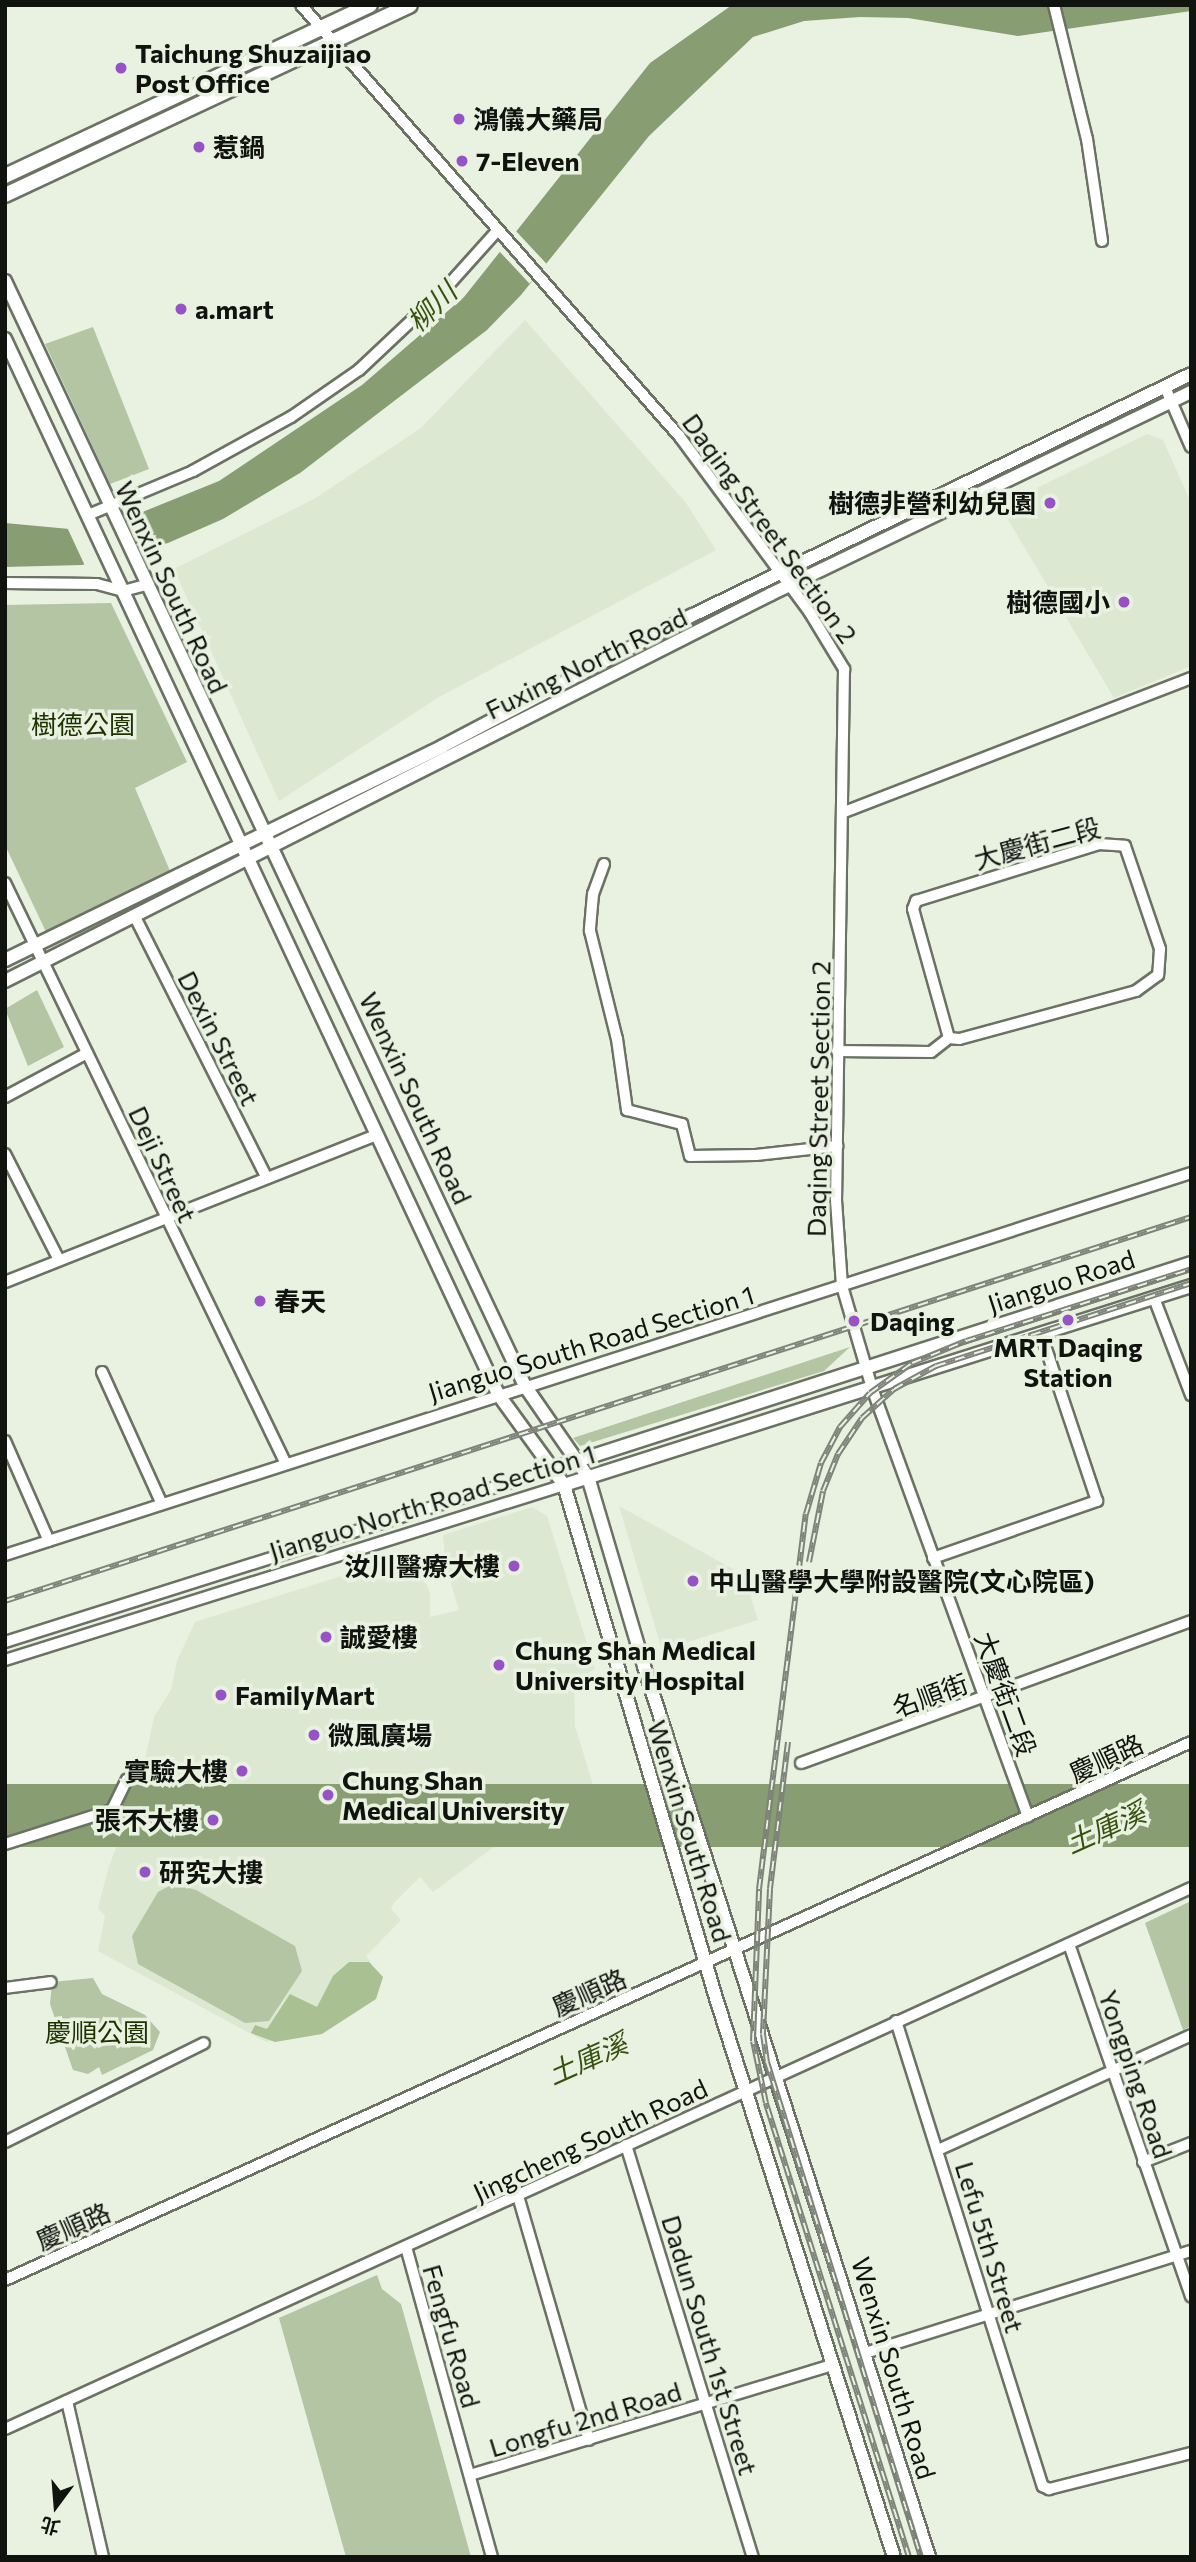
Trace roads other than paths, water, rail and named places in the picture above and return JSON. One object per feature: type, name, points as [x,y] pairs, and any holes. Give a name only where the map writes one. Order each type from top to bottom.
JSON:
[{"type":"main road","points":[[5,176],[370,5]]},
{"type":"main road","points":[[5,195],[410,5]]},
{"type":"main road","name":"Wenxin South Road","points":[[5,281],[145,585],[525,1386],[575,1462],[588,1477],[929,2557]]},
{"type":"main road","name":"Wenxin South Road","points":[[6,343],[498,1394],[564,1485],[744,2088]]},
{"type":"main road","name":"Fuxing North Road","points":[[5,960],[780,574],[1191,374]]},
{"type":"main road","name":"Fuxing North Road","points":[[5,981],[788,586],[1191,392]]},
{"type":"main road","name":"Jianguo Road","points":[[866,1368],[1191,1263]]},
{"type":"main road","name":"Jianguo Road","points":[[872,1388],[1191,1286]]},
{"type":"main road","name":"Jianguo North Road Section 1","points":[[552,1469],[866,1368]]},
{"type":"main road","name":"Jianguo North Road Section 1","points":[[564,1485],[872,1388]]},
{"type":"main road","points":[[744,2088],[894,2557]]},
{"type":"street","name":"Daqing Street Section 2","points":[[301,5],[498,234],[680,436],[780,574],[844,669],[844,812],[837,1051],[837,1238],[842,1286],[872,1388]]},
{"type":"street","points":[[1054,5],[1087,139],[1102,241]]},
{"type":"street","points":[[90,519],[242,448],[338,384],[444,290],[498,234]]},
{"type":"street","points":[[1165,387],[1168,403],[1191,447]]},
{"type":"street","points":[[5,583],[97,584],[123,591],[145,585]]},
{"type":"street","points":[[844,812],[1191,678]]},
{"type":"street","name":"大慶街二段","points":[[837,1051],[931,1052],[948,1038],[959,1040],[1136,991],[1158,975],[1160,949],[1125,846],[1098,844],[916,901],[913,909],[948,1038]]},
{"type":"street","points":[[604,864],[593,894],[590,930],[617,1039],[627,1110],[682,1124],[690,1156],[756,1155],[838,1146]]},
{"type":"street","name":"Deji Street","points":[[5,883],[165,1219],[285,1462]]},
{"type":"street","name":"Dexin Street","points":[[135,917],[267,1178]]},
{"type":"street","points":[[5,1097],[87,1053]]},
{"type":"street","points":[[5,1282],[377,1135]]},
{"type":"street","points":[[5,1154],[59,1260]]},
{"type":"street","name":"Jianguo South Road Section 1","points":[[5,1555],[161,1502],[1191,1172]]},
{"type":"street","points":[[1154,1298],[1191,1395]]},
{"type":"street","points":[[933,1558],[1097,1501],[1041,1334]]},
{"type":"street","points":[[102,1372],[161,1502]]},
{"type":"street","name":"大慶街二段","points":[[872,1388],[1028,1817]]},
{"type":"street","points":[[5,1441],[49,1541]]},
{"type":"street","name":"Jianguo North Road Section 1","points":[[5,1642],[552,1469]]},
{"type":"street","name":"Jianguo North Road Section 1","points":[[5,1660],[564,1485]]},
{"type":"street","name":"名順街","points":[[801,1763],[1191,1621]]},
{"type":"street","name":"慶順路","points":[[5,2280],[736,1952],[1191,1742]]},
{"type":"street","points":[[5,1844],[113,1810],[127,1779]]},
{"type":"street","name":"Jingcheng South Road","points":[[5,2429],[518,2196],[776,2073],[1191,1888]]},
{"type":"street","name":"Yongping Road","points":[[1069,1944],[1191,2297]]},
{"type":"street","points":[[5,1987],[51,1982]]},
{"type":"street","name":"Lefu 5th Street","points":[[896,2021],[1043,2486],[1049,2489],[1191,2453]]},
{"type":"street","points":[[938,2150],[1191,2035]]},
{"type":"street","points":[[5,2142],[204,2043]]},
{"type":"street","points":[[1143,2162],[1191,2143]]},
{"type":"street","name":"Dadun South 1st Street","points":[[626,2145],[753,2557]]},
{"type":"street","points":[[518,2196],[589,2440]]},
{"type":"street","name":"Fengfu Road","points":[[406,2247],[492,2557]]},
{"type":"street","points":[[865,2353],[1191,2251]]},
{"type":"street","name":"Longfu 2nd Road","points":[[470,2476],[832,2365]]},
{"type":"street","points":[[67,2401],[103,2557]]},
{"type":"water","points":[[732,5],[1191,5],[1191,11],[1018,36],[908,18],[860,17],[804,21],[753,37],[649,136],[521,295],[487,330],[300,473],[223,519],[168,543],[82,565],[5,567],[5,523],[91,531],[140,513],[219,481],[362,385],[464,297],[650,63]]},
{"type":"water","name":"土庫溪","points":[[5,1784],[1191,1784],[1191,1847],[5,1847]]},
{"type":"railway","points":[[5,1601],[1191,1217]]},
{"type":"railway","points":[[909,2557],[766,2103],[753,2041],[759,1889],[806,1514],[821,1463],[840,1427],[870,1393],[912,1363],[966,1341],[1191,1269]]},
{"type":"railway","points":[[809,1562],[823,1491],[838,1454],[862,1418],[894,1389],[936,1366],[1191,1283]]},
{"type":"railway","points":[[788,1742],[770,1889],[763,2034],[767,2062],[921,2557]]},
{"type":"place","name":"Taichung Shuzaijiao Post Office","points":[[121,68]]},
{"type":"place","name":"鴻儀大藥局","points":[[459,119]]},
{"type":"place","name":"惹鍋","points":[[199,147]]},
{"type":"place","name":"7-Eleven","points":[[462,161]]},
{"type":"place","name":"a.mart","points":[[181,309]]},
{"type":"place","name":"樹德非營利幼兒園","points":[[1050,503]]},
{"type":"place","name":"樹德國小","points":[[1124,602]]},
{"type":"place","name":"春天","points":[[260,1301]]},
{"type":"place","name":"MRT Daqing Station","points":[[1068,1320]]},
{"type":"place","name":"Daqing","points":[[854,1321]]},
{"type":"place","name":"汝川醫療大樓","points":[[514,1566]]},
{"type":"place","name":"中山醫學大學附設醫院(文心院區)","points":[[693,1581]]},
{"type":"place","name":"誠愛樓","points":[[326,1637]]},
{"type":"place","name":"Chung Shan Medical University Hospital","points":[[499,1665]]},
{"type":"place","name":"FamilyMart","points":[[221,1695]]},
{"type":"place","name":"微風廣場","points":[[314,1735]]},
{"type":"place","name":"實驗大樓","points":[[242,1771]]},
{"type":"place","name":"Chung Shan Medical University","points":[[328,1795]]},
{"type":"place","name":"張不大樓","points":[[213,1820]]},
{"type":"place","name":"研究大摟","points":[[145,1872]]},
{"type":"water label","name":"柳川","points":[[431,306]]},
{"type":"park label","name":"樹德公園","points":[[83,724]]},
{"type":"park label","name":"慶順公園","points":[[97,2032]]}]
